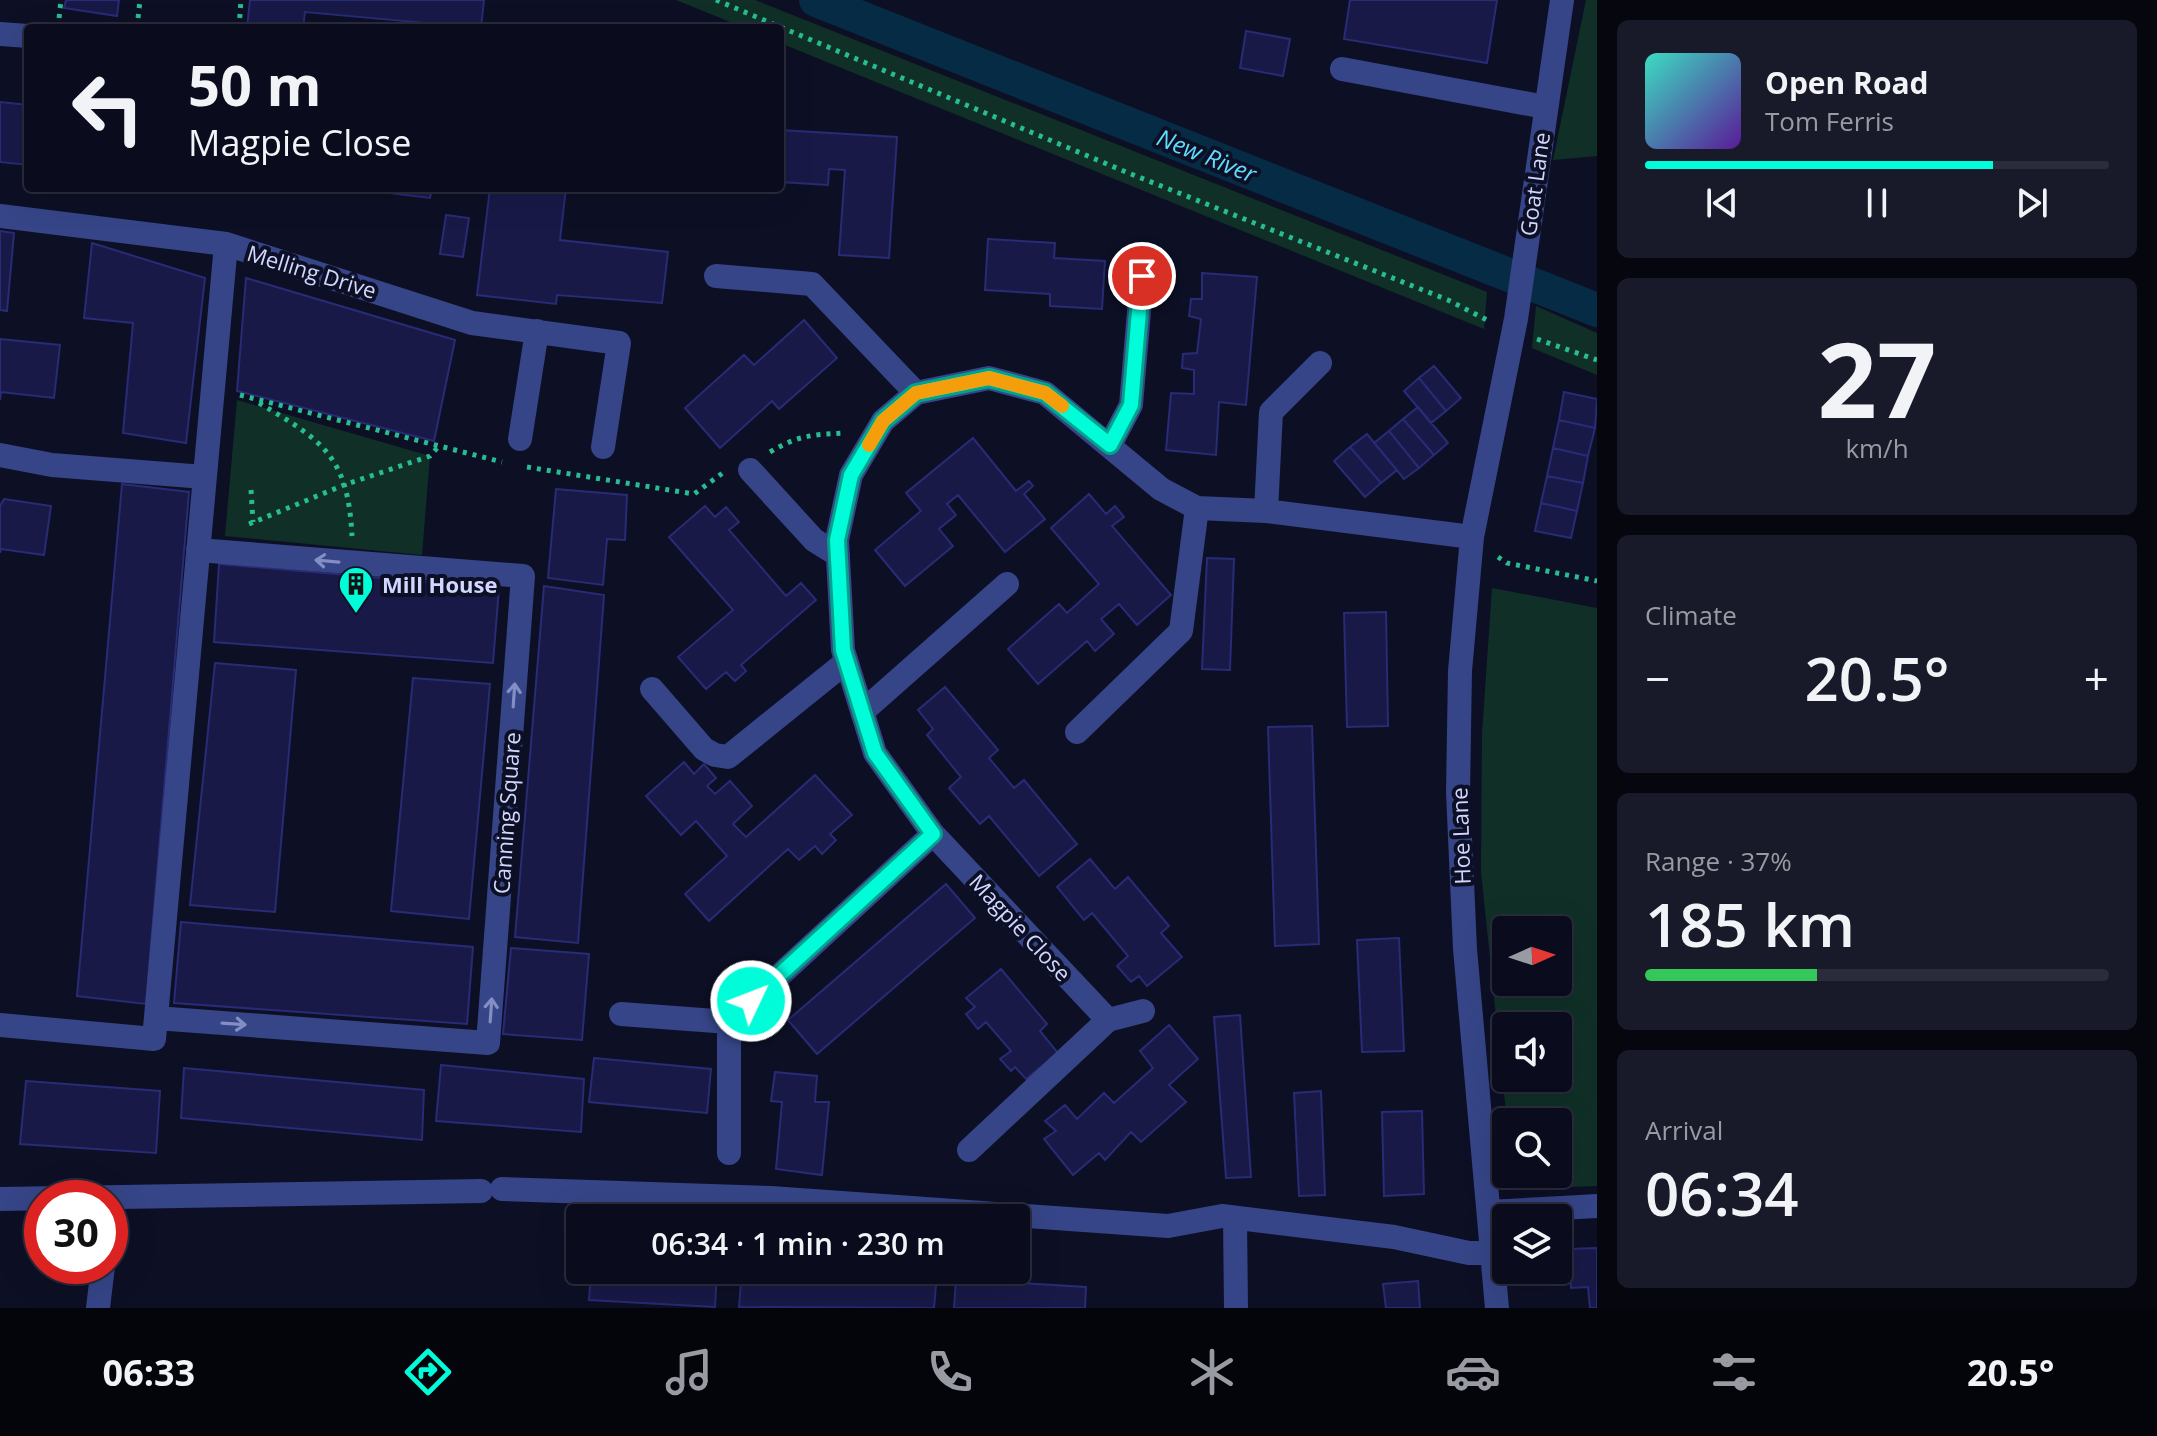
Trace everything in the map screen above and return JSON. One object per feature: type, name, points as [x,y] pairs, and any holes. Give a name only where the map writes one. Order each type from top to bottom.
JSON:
[{"type":"street","name":"Goat Lane","points":[[1505,366],[1514,331],[1562,0]]},
{"type":"street","points":[[0,34],[24,36]]},
{"type":"street","points":[[1342,69],[1545,107]]},
{"type":"street","name":"Melling Drive","points":[[0,216],[226,244],[472,323],[619,343],[603,447]]},
{"type":"street","points":[[4,1026],[154,1039],[226,244]]},
{"type":"street","points":[[716,276],[812,284],[916,393]]},
{"type":"street","points":[[1110,445],[1131,405],[1142,276]]},
{"type":"street","points":[[520,439],[537,331]]},
{"type":"street","points":[[1266,511],[1271,412],[1320,363]]},
{"type":"street","name":"Hoe Lane","points":[[1497,1308],[1465,949],[1458,792],[1460,671],[1472,537],[1505,366]]},
{"type":"street","name":"Magpie Close","points":[[1108,1020],[933,834],[875,753],[846,662],[837,540],[851,475],[883,421],[916,393],[989,378],[1045,393],[1161,489],[1197,508],[1266,511],[1472,537]]},
{"type":"street","points":[[0,455],[52,465],[204,477]]},
{"type":"street","points":[[747,465],[814,540],[838,555]]},
{"type":"street","points":[[1077,732],[1181,631],[1197,508]]},
{"type":"street","name":"Canning Square","points":[[156,1018],[488,1043],[523,576],[198,550]]},
{"type":"street","points":[[862,712],[1007,584]]},
{"type":"street","points":[[652,689],[704,749],[728,757],[846,662]]},
{"type":"street","points":[[621,1014],[729,1022],[933,834]]},
{"type":"street","points":[[969,1150],[1108,1020],[1143,1011]]},
{"type":"street","points":[[729,1022],[729,1153]]},
{"type":"street","points":[[128,1199],[492,1190],[771,1198],[1168,1226],[1222,1216],[1394,1237],[1469,1253],[1491,1253]]},
{"type":"street","points":[[0,1199],[24,1199]]},
{"type":"street","points":[[1489,1212],[1597,1206]]},
{"type":"street","points":[[1235,1219],[1236,1308]]},
{"type":"street","points":[[98,1308],[101,1284]]},
{"type":"path","points":[[58,24],[61,0]]},
{"type":"path","points":[[137,24],[140,0]]},
{"type":"path","points":[[239,24],[241,0]]},
{"type":"path","points":[[716,0],[773,24]]},
{"type":"path","points":[[784,29],[1126,172],[1448,300],[1485,319]]},
{"type":"path","points":[[1531,337],[1597,360]]},
{"type":"path","points":[[212,388],[505,462]]},
{"type":"path","points":[[251,398],[296,425],[330,452],[344,485],[353,563]]},
{"type":"path","points":[[517,465],[694,494],[790,438],[815,433],[842,433],[883,421]]},
{"type":"path","points":[[239,529],[344,485],[430,456],[439,446]]},
{"type":"path","points":[[251,490],[254,555]]},
{"type":"path","points":[[1472,537],[1507,563],[1597,581]]},
{"type":"green space","points":[[676,0],[755,0],[1487,292],[1484,329],[784,45],[784,24],[735,24]]},
{"type":"green space","points":[[1586,0],[1597,0],[1597,156],[1553,160]]},
{"type":"green space","points":[[1536,306],[1597,333],[1597,375],[1532,348]]},
{"type":"green space","points":[[237,400],[430,456],[422,555],[225,536]]},
{"type":"green space","points":[[1492,588],[1597,608],[1597,1186],[1572,1187],[1572,1108],[1506,1108],[1504,1092],[1572,1092],[1572,1012],[1496,1012],[1494,996],[1572,996],[1572,916],[1492,916],[1492,978],[1481,872],[1482,734]]},
{"type":"building","points":[[66,0],[119,0],[117,16],[64,8]]},
{"type":"building","points":[[250,0],[484,0],[481,24],[437,24],[305,12],[304,24],[247,24]]},
{"type":"building","points":[[1350,0],[1497,0],[1487,63],[1344,39]]},
{"type":"building","points":[[1246,31],[1290,39],[1283,76],[1240,68]]},
{"type":"building","points":[[0,102],[24,105],[24,165],[0,162]]},
{"type":"building","points":[[784,130],[897,137],[889,258],[839,255],[845,170],[829,169],[828,185],[784,182]]},
{"type":"building","points":[[381,192],[431,192],[430,198]]},
{"type":"building","points":[[490,192],[566,192],[560,240],[668,252],[662,303],[557,295],[556,304],[477,295]]},
{"type":"building","points":[[446,215],[469,218],[463,257],[440,254]]},
{"type":"building","points":[[0,231],[14,233],[7,311],[0,310]]},
{"type":"building","points":[[988,239],[1055,243],[1054,258],[1105,261],[1102,309],[1050,306],[1050,294],[985,290]]},
{"type":"building","points":[[92,243],[205,278],[186,443],[123,433],[133,323],[84,318]]},
{"type":"building","points":[[1202,273],[1257,277],[1246,405],[1219,402],[1216,455],[1166,450],[1171,393],[1194,394],[1194,370],[1182,368],[1183,354],[1197,353],[1201,319],[1189,316],[1191,299],[1202,299]]},
{"type":"building","points":[[246,278],[455,340],[434,441],[237,391]]},
{"type":"building","points":[[804,320],[837,358],[779,409],[772,401],[720,448],[685,408],[744,355],[754,365]]},
{"type":"building","points":[[0,339],[60,345],[54,398],[1,392],[0,400]]},
{"type":"building","points":[[1434,366],[1461,398],[1446,411],[1419,378]]},
{"type":"building","points":[[1419,378],[1446,411],[1431,423],[1404,391]]},
{"type":"building","points":[[1564,392],[1597,399],[1595,428],[1559,420]]},
{"type":"building","points":[[1418,407],[1448,443],[1434,455],[1403,419]]},
{"type":"building","points":[[1403,419],[1434,455],[1419,468],[1389,431]]},
{"type":"building","points":[[1559,420],[1595,428],[1588,456],[1553,448]]},
{"type":"building","points":[[1389,431],[1419,468],[1404,479],[1374,443]]},
{"type":"building","points":[[1367,434],[1397,470],[1381,483],[1350,447]]},
{"type":"building","points":[[973,438],[1016,491],[1029,481],[1033,486],[1024,494],[1045,519],[1005,552],[958,495],[947,504],[956,515],[939,529],[953,546],[905,586],[875,550],[921,511],[906,493]]},
{"type":"building","points":[[1350,447],[1381,483],[1365,497],[1334,461]]},
{"type":"building","points":[[1553,448],[1588,456],[1583,483],[1547,476]]},
{"type":"building","points":[[1547,476],[1583,483],[1577,511],[1541,503]]},
{"type":"building","points":[[122,484],[189,492],[146,1004],[77,996]]},
{"type":"building","points":[[556,489],[627,495],[625,540],[607,539],[603,585],[548,578]]},
{"type":"building","points":[[1089,494],[1106,514],[1115,506],[1124,517],[1112,526],[1171,595],[1137,625],[1119,604],[1101,619],[1114,634],[1095,651],[1087,641],[1038,684],[1008,649],[1059,604],[1067,613],[1099,584],[1051,528]]},
{"type":"building","points":[[4,499],[51,506],[44,555],[1,549],[0,553],[0,506]]},
{"type":"building","points":[[1541,503],[1577,511],[1571,538],[1535,531]]},
{"type":"building","points":[[705,506],[715,517],[726,507],[739,522],[729,530],[786,596],[801,583],[816,600],[741,665],[746,671],[735,681],[726,672],[706,689],[678,657],[733,610],[669,537]]},
{"type":"building","points":[[1207,558],[1234,559],[1230,670],[1202,669]]},
{"type":"building","name":"Mill House","points":[[219,564],[499,588],[493,663],[214,642]]},
{"type":"building","points":[[544,586],[604,595],[578,943],[515,937]]},
{"type":"building","points":[[1386,612],[1388,726],[1347,727],[1344,613]]},
{"type":"building","points":[[215,663],[296,670],[275,912],[190,905]]},
{"type":"building","points":[[413,678],[490,684],[469,919],[391,911]]},
{"type":"building","points":[[945,687],[998,750],[989,758],[1014,788],[1024,780],[1077,844],[1039,876],[989,816],[980,824],[949,788],[961,777],[927,735],[933,729],[918,710]]},
{"type":"building","points":[[1312,726],[1319,944],[1275,946],[1268,727]]},
{"type":"building","points":[[684,762],[694,774],[704,764],[716,778],[707,786],[715,794],[730,781],[752,806],[733,824],[746,837],[815,775],[852,815],[830,834],[836,840],[822,854],[815,846],[799,860],[788,849],[709,921],[685,894],[727,856],[696,821],[681,835],[646,796]]},
{"type":"building","points":[[1090,859],[1115,889],[1128,877],[1169,926],[1161,933],[1182,957],[1147,986],[1139,976],[1131,982],[1117,966],[1128,956],[1092,913],[1084,920],[1057,887]]},
{"type":"building","points":[[946,884],[975,918],[817,1054],[788,1020]]},
{"type":"building","points":[[181,922],[473,947],[467,1024],[174,1003]]},
{"type":"building","points":[[1399,938],[1404,1051],[1362,1052],[1357,940]]},
{"type":"building","points":[[511,948],[589,954],[582,1040],[503,1034]]},
{"type":"building","points":[[1001,969],[1047,1024],[1040,1031],[1058,1053],[1026,1079],[1015,1067],[1011,1071],[1000,1059],[1011,1051],[986,1022],[978,1029],[966,1014],[975,1007],[966,998]]},
{"type":"building","points":[[1240,1015],[1251,1177],[1226,1178],[1214,1017]]},
{"type":"building","points":[[1169,1025],[1198,1059],[1169,1085],[1186,1102],[1141,1142],[1131,1132],[1105,1160],[1099,1153],[1073,1175],[1044,1139],[1056,1131],[1045,1121],[1065,1105],[1077,1119],[1104,1093],[1114,1103],[1153,1068],[1140,1051]]},
{"type":"building","points":[[594,1058],[711,1069],[707,1113],[589,1102]]},
{"type":"building","points":[[441,1065],[584,1079],[581,1132],[436,1121]]},
{"type":"building","points":[[184,1068],[424,1090],[422,1140],[181,1118]]},
{"type":"building","points":[[775,1072],[817,1076],[815,1102],[829,1102],[822,1175],[776,1169],[782,1102],[771,1101]]},
{"type":"building","points":[[26,1081],[160,1091],[156,1153],[20,1144]]},
{"type":"building","points":[[1321,1091],[1325,1195],[1299,1196],[1294,1093]]},
{"type":"building","points":[[1422,1111],[1424,1194],[1384,1196],[1382,1112]]},
{"type":"building","points":[[1597,1248],[1597,1308],[1590,1308],[1588,1287],[1571,1288],[1572,1249]]},
{"type":"building","points":[[1418,1281],[1420,1308],[1386,1308],[1383,1284]]},
{"type":"building","points":[[590,1284],[716,1284],[715,1307],[589,1300]]},
{"type":"building","points":[[741,1284],[936,1284],[934,1308],[739,1307]]},
{"type":"building","points":[[956,1284],[1086,1287],[1085,1308],[954,1308]]},
{"type":"waterway","name":"New River","points":[[816,0],[1597,310]]},
{"type":"slow traffic","points":[[869,445],[883,421],[916,393],[989,378],[1045,393],[1062,406]]},
{"type":"place","name":"Mill House","points":[[356,615]]},
{"type":"route","points":[[751,1001],[933,834],[875,753],[843,650],[837,540],[851,475],[883,421],[916,393],[989,378],[1045,393],[1110,445],[1131,405],[1142,276]]}]
